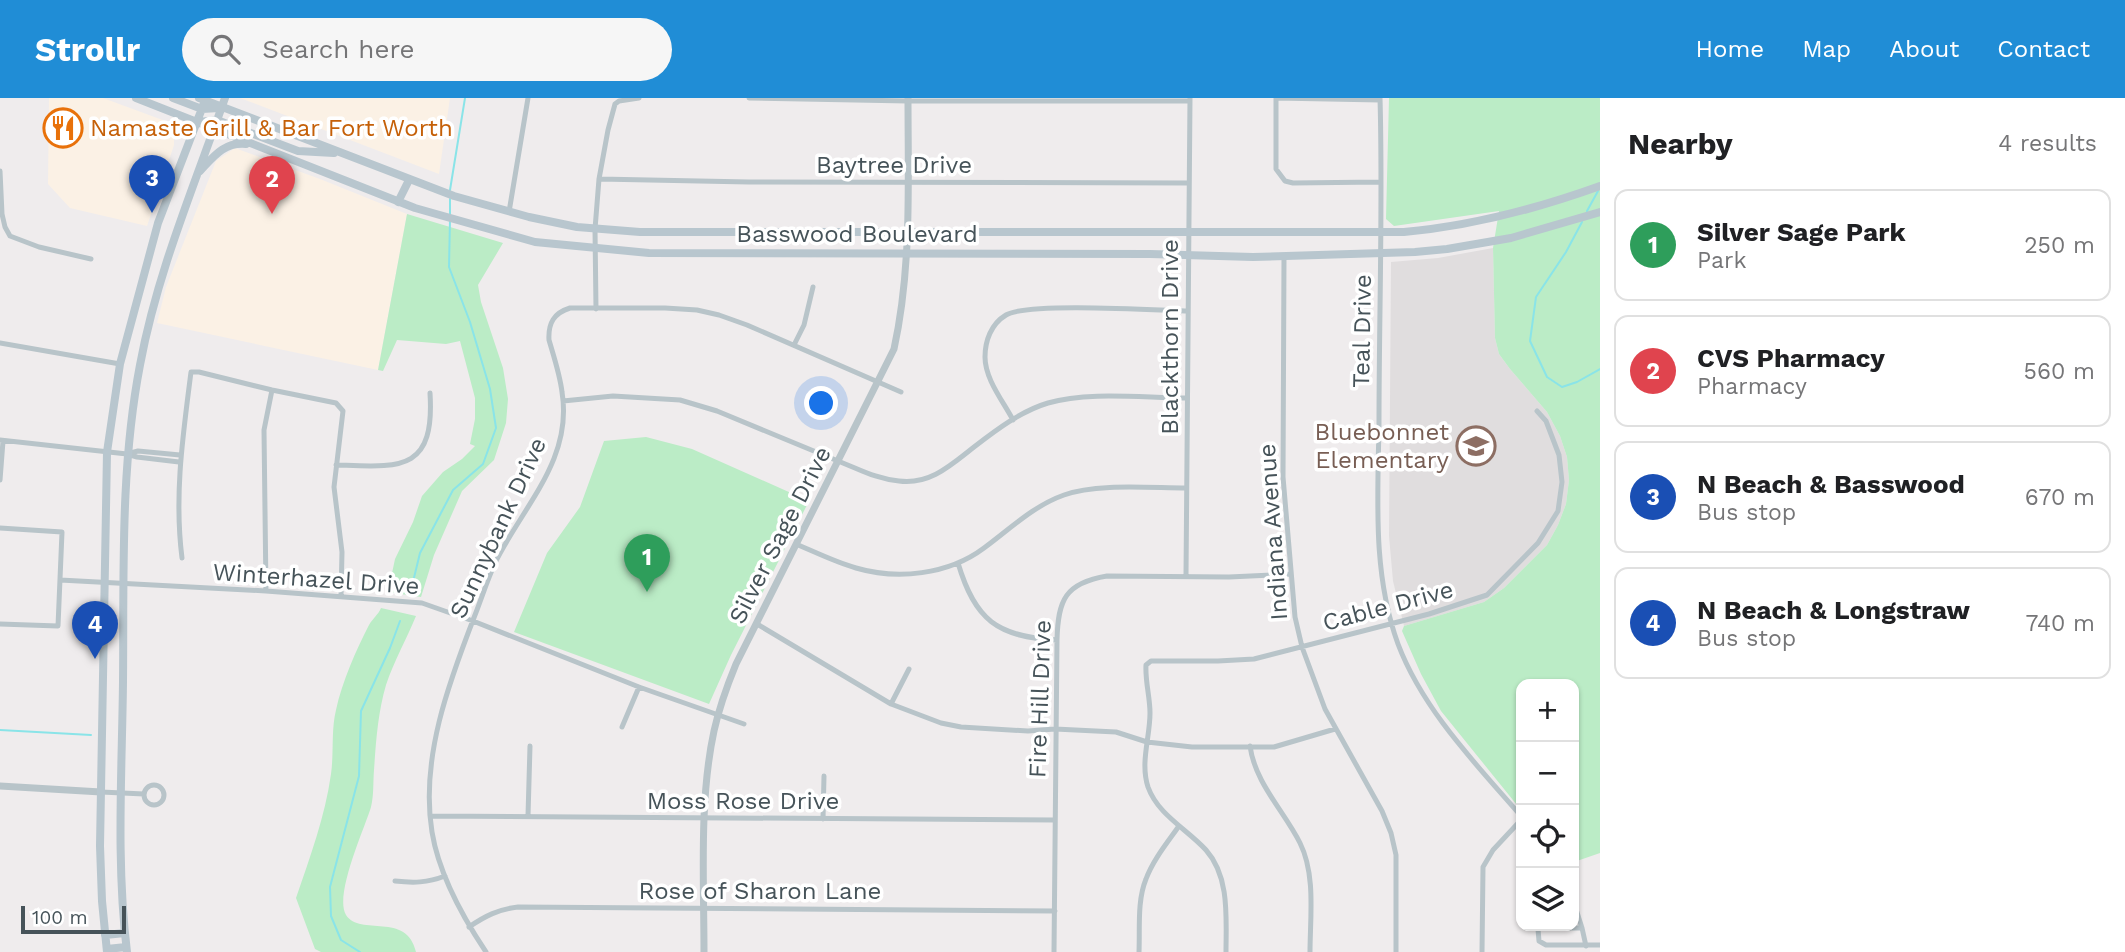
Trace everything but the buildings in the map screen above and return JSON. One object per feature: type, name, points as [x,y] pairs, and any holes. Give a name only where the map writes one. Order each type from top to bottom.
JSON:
[{"type":"main road","name":"Basswood Boulevard","points":[[136,98],[196,122],[216,124],[257,146],[429,213],[535,242],[596,249],[676,253],[1284,256],[1381,254],[1447,249],[1511,238],[1600,212]]},
{"type":"main road","name":"Basswood Boulevard","points":[[173,98],[203,101],[222,107],[461,199],[577,227],[640,232],[1380,233],[1465,225],[1559,201],[1600,186]]},
{"type":"main road","points":[[203,101],[158,223],[135,303],[120,364],[107,452],[101,792],[101,878],[107,950],[127,949],[121,867],[124,583],[127,454],[139,366],[167,260],[225,98]]},
{"type":"main road","points":[[216,124],[299,151],[342,154]]},
{"type":"main road","points":[[196,176],[223,148],[239,144],[257,146]]},
{"type":"main road","points":[[398,202],[409,180]]},
{"type":"main road","points":[[135,303],[153,306]]},
{"type":"main road","points":[[105,935],[125,933]]},
{"type":"street","points":[[509,212],[528,98]]},
{"type":"street","points":[[639,98],[622,100],[612,109],[599,179],[595,229],[596,309],[697,310],[738,322],[901,392]]},
{"type":"street","points":[[748,98],[1190,100]]},
{"type":"street","points":[[1380,99],[1276,98],[1275,157],[1276,169],[1284,181],[1380,182]]},
{"type":"street","name":"Silver Sage Drive","points":[[704,952],[705,818],[711,750],[718,716],[736,664],[894,349],[901,315],[906,253],[908,99]]},
{"type":"street","name":"Teal Drive","points":[[1380,99],[1378,539],[1384,593],[1398,644],[1415,680],[1470,758],[1516,812]]},
{"type":"street","name":"Blackthorn Drive","points":[[1186,576],[1190,100]]},
{"type":"street","points":[[0,171],[2,215],[10,236],[39,247],[91,259]]},
{"type":"street","name":"Baytree Drive","points":[[599,179],[1189,183]]},
{"type":"street","name":"Indiana Avenue","points":[[1284,256],[1283,477],[1295,617],[1302,647],[1325,709],[1382,811],[1391,833],[1396,855],[1396,952]]},
{"type":"street","points":[[794,345],[804,325],[813,287]]},
{"type":"street","name":"Sunnybank Drive","points":[[486,952],[469,927],[437,854],[430,816],[430,784],[439,726],[463,646],[500,554],[554,463],[564,411],[563,393],[549,340],[551,324],[556,314],[570,308],[596,309]]},
{"type":"street","points":[[1013,420],[992,382],[985,357],[991,331],[1005,315],[1017,310],[1050,309],[1188,311]]},
{"type":"street","points":[[0,343],[120,364]]},
{"type":"street","points":[[182,558],[178,522],[179,458],[191,372],[199,372],[339,404],[343,411],[335,465],[334,497],[342,552],[341,596]]},
{"type":"street","points":[[266,591],[264,430],[272,390]]},
{"type":"street","points":[[335,465],[389,466],[409,460],[423,444],[428,433],[430,393]]},
{"type":"street","points":[[563,401],[613,396],[680,400],[717,411],[869,475],[890,480],[913,481],[940,474],[1013,420],[1047,403],[1082,397],[1187,398]]},
{"type":"street","name":"Cable Drive","points":[[1147,742],[1149,691],[1146,665],[1151,661],[1254,659],[1392,624],[1487,595],[1538,543],[1558,511],[1562,482],[1559,455],[1546,421],[1537,411]]},
{"type":"street","points":[[0,480],[2,440],[127,454],[138,451],[179,458]]},
{"type":"street","points":[[796,544],[839,562],[873,572],[926,572],[958,563],[981,551],[1038,507],[1067,494],[1114,488],[1186,488]]},
{"type":"street","points":[[0,528],[62,532],[58,626],[0,624]]},
{"type":"street","points":[[958,563],[965,586],[987,619],[998,627],[1022,636],[1056,640]]},
{"type":"street","name":"Fire Hill Drive","points":[[1055,952],[1056,640],[1063,599],[1077,584],[1107,576],[1229,577],[1290,574]]},
{"type":"street","name":"Winterhazel Drive","points":[[60,580],[422,603],[639,687],[744,724]]},
{"type":"street","points":[[757,624],[891,704],[924,718],[961,727],[1116,732],[1147,742],[1192,747],[1280,746],[1335,729]]},
{"type":"street","points":[[891,704],[909,669]]},
{"type":"street","points":[[622,727],[639,687]]},
{"type":"street","points":[[1147,742],[1144,762],[1148,787],[1159,806],[1205,849],[1220,873],[1226,913],[1226,952]]},
{"type":"street","points":[[528,817],[530,746]]},
{"type":"street","points":[[1250,746],[1257,772],[1304,852],[1309,874],[1311,952]]},
{"type":"street","points":[[823,819],[824,776]]},
{"type":"street","points":[[0,786],[144,794]]},
{"type":"street","name":"Moss Rose Drive","points":[[430,816],[1055,820]]},
{"type":"street","points":[[1482,952],[1483,867],[1493,850],[1516,824]]},
{"type":"street","points":[[1139,952],[1140,907],[1146,879],[1152,865],[1179,826]]},
{"type":"street","points":[[395,881],[415,883],[445,876]]},
{"type":"street","name":"Rose of Sharon Lane","points":[[469,927],[483,917],[503,909],[518,907],[1055,911]]},
{"type":"street","points":[[1579,917],[1586,946]]},
{"type":"street","points":[[1583,928],[1540,928],[1538,936],[1542,944],[1600,945]]},
{"type":"shaded area","points":[[49,98],[103,98],[168,122],[174,130],[174,145],[147,226],[70,208],[48,184]]},
{"type":"shaded area","points":[[240,98],[450,98],[439,174]]},
{"type":"shaded area","points":[[235,148],[407,214],[378,370],[157,323],[166,287],[216,161]]},
{"type":"shaded area","name":"Bluebonnet Elementary","points":[[1493,248],[1495,338],[1499,354],[1547,412],[1560,436],[1567,457],[1569,480],[1566,504],[1547,545],[1504,588],[1484,602],[1404,626],[1393,581],[1389,536],[1391,262],[1438,258]]},
{"type":"green space","points":[[1389,98],[1600,98],[1600,853],[1579,860],[1579,679],[1516,679],[1516,804],[1441,711],[1402,631],[1404,626],[1484,602],[1504,588],[1547,545],[1566,504],[1569,480],[1567,457],[1560,436],[1547,412],[1499,354],[1495,338],[1493,248],[1499,211],[1394,226],[1386,219]]},
{"type":"green space","points":[[407,214],[503,243],[478,285],[503,368],[508,399],[506,423],[494,460],[462,491],[434,555],[421,597],[388,592],[395,559],[422,496],[443,472],[475,446],[470,444],[475,419],[475,398],[460,341],[446,344],[397,340],[383,371],[378,370]]},
{"type":"green space","points":[[646,437],[692,449],[809,501],[709,704],[514,632],[547,553],[580,507],[604,441]]},
{"type":"green space","points":[[381,608],[416,616],[383,695],[372,802],[351,862],[343,906],[346,915],[353,921],[403,932],[411,940],[416,952],[321,952],[315,949],[296,898],[325,806],[331,774],[334,718],[339,699],[359,645]]},
{"type":"waterway","points":[[450,190],[465,98]]},
{"type":"waterway","points":[[1587,211],[1598,191]]},
{"type":"waterway","points":[[450,199],[450,215]]},
{"type":"waterway","points":[[411,590],[420,553],[453,490],[483,464],[496,428],[490,389],[470,322],[449,267],[450,220]]},
{"type":"waterway","points":[[1582,222],[1536,297],[1530,341],[1547,377],[1562,387],[1600,369]]},
{"type":"waterway","points":[[360,952],[341,940],[331,916],[330,887],[359,776],[361,711],[400,621]]},
{"type":"waterway","points":[[0,730],[91,735]]},
{"type":"place","name":"Namaste Grill & Bar Fort Worth","points":[[63,128]]},
{"type":"place","name":"N Beach & Basswood","points":[[152,213]]},
{"type":"place","name":"CVS Pharmacy","points":[[272,214]]},
{"type":"place","name":"Bluebonnet Elementary","points":[[1476,446]]},
{"type":"place","name":"Silver Sage Park","points":[[647,592]]},
{"type":"place","name":"N Beach & Longstraw","points":[[95,659]]}]
